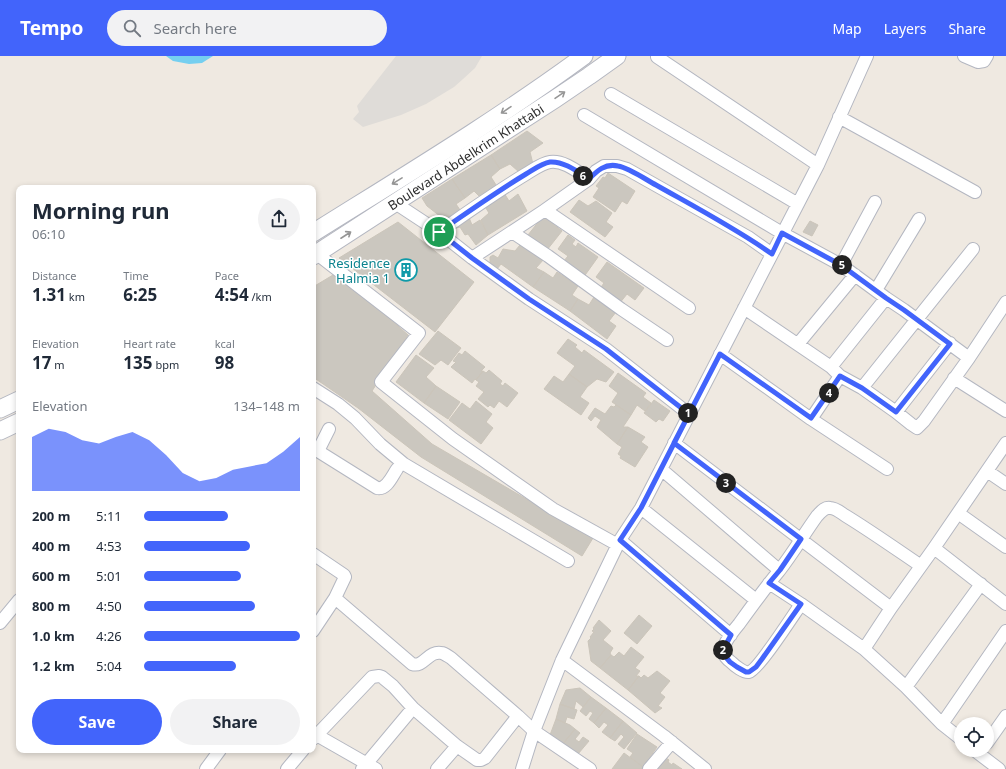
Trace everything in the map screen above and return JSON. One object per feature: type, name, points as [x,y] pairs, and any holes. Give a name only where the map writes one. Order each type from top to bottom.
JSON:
[{"type":"street","name":"Boulevard Abdelkrim Khattabi","points":[[316,232],[456,144],[560,74],[584,56]]},
{"type":"street","name":"Boulevard Abdelkrim Khattabi","points":[[316,254],[584,80],[617,56]]},
{"type":"street","points":[[522,769],[534,731],[562,660],[619,542],[641,508],[818,165],[867,56]]},
{"type":"street","points":[[964,56],[978,62],[984,61],[986,56]]},
{"type":"street","points":[[657,57],[818,165]]},
{"type":"street","points":[[611,94],[798,204]]},
{"type":"street","points":[[584,115],[782,233],[841,265],[969,358]]},
{"type":"street","points":[[839,117],[975,192]]},
{"type":"street","points":[[437,176],[466,151],[466,148],[462,143],[456,144]]},
{"type":"street","points":[[439,232],[506,186],[539,166],[549,162],[557,162],[589,179]]},
{"type":"street","points":[[472,258],[545,210],[589,179],[596,171],[604,166],[616,166],[627,169],[748,238],[772,254]]},
{"type":"street","points":[[841,265],[875,202]]},
{"type":"street","points":[[395,203],[439,232],[529,299],[606,349],[689,414]]},
{"type":"street","points":[[545,210],[688,308]]},
{"type":"street","points":[[876,290],[919,219]]},
{"type":"street","points":[[512,232],[667,340]]},
{"type":"street","points":[[862,388],[973,249]]},
{"type":"street","points":[[316,256],[419,333],[381,382],[453,439],[546,505],[619,542],[731,635]]},
{"type":"street","points":[[798,344],[855,275]]},
{"type":"street","points":[[831,367],[886,298]]},
{"type":"street","points":[[744,308],[831,367],[840,376],[862,388],[917,428],[924,421],[969,358],[1006,302]]},
{"type":"street","points":[[896,412],[950,344]]},
{"type":"street","points":[[720,354],[887,469]]},
{"type":"street","points":[[811,418],[840,376]]},
{"type":"street","points":[[954,378],[1006,411]]},
{"type":"street","points":[[316,390],[338,404],[355,418],[380,444],[404,464],[568,561]]},
{"type":"street","points":[[0,409],[16,401]]},
{"type":"street","points":[[0,431],[16,423]]},
{"type":"street","points":[[316,448],[329,429]]},
{"type":"street","points":[[674,443],[891,608]]},
{"type":"street","points":[[864,649],[1006,443]]},
{"type":"street","points":[[316,450],[376,488],[380,489],[384,488],[397,469]]},
{"type":"street","points":[[661,469],[780,570]]},
{"type":"street","points":[[987,471],[1006,484]]},
{"type":"street","points":[[641,508],[756,600]]},
{"type":"street","points":[[801,604],[756,667],[749,672],[737,667],[724,655],[723,650],[731,635],[780,570],[821,511],[825,508],[836,510],[921,566]]},
{"type":"street","points":[[958,513],[1006,547]]},
{"type":"street","points":[[934,548],[1006,604]]},
{"type":"street","points":[[316,556],[345,577],[335,598],[316,623]]},
{"type":"street","points":[[769,583],[864,649],[906,687],[942,724],[954,733]]},
{"type":"street","points":[[906,687],[981,584]]},
{"type":"street","points":[[335,598],[412,664],[419,665],[427,657],[435,653],[442,653],[451,658],[534,731],[590,769]]},
{"type":"street","points":[[0,623],[16,604]]},
{"type":"street","points":[[942,724],[1006,631]]},
{"type":"street","points":[[562,660],[672,742],[705,769]]},
{"type":"street","points":[[316,733],[374,676],[382,677],[393,686],[413,708],[476,760],[482,760],[485,758],[518,716]]},
{"type":"street","points":[[316,736],[368,767],[413,708]]},
{"type":"street","points":[[994,733],[1006,716]]},
{"type":"street","points":[[649,769],[672,742]]},
{"type":"street","points":[[437,769],[458,746]]},
{"type":"street","points":[[206,769],[218,753]]},
{"type":"street","points":[[287,769],[300,753]]},
{"type":"street","points":[[986,757],[999,769]]},
{"type":"shaded area","points":[[396,56],[482,56],[475,68],[454,87],[426,104],[401,115],[363,127],[353,119],[359,112],[357,106]]},
{"type":"water","points":[[166,56],[213,56],[202,63],[189,64],[173,61]]},
{"type":"building","points":[[527,131],[543,143],[530,152],[533,164],[519,172],[510,164],[500,169],[491,155]]},
{"type":"building","points":[[491,155],[500,169],[491,177],[498,188],[480,197],[474,191],[465,198],[452,179]]},
{"type":"building","points":[[608,173],[635,191],[627,204],[622,201],[615,212],[593,197],[599,188],[596,186]]},
{"type":"building","points":[[452,179],[465,198],[456,204],[462,213],[450,222],[445,220],[427,206],[422,198]]},
{"type":"building","points":[[504,193],[509,201],[518,194],[527,211],[488,235],[481,220],[489,213],[484,205]]},
{"type":"building","points":[[579,200],[588,206],[596,201],[612,213],[606,222],[613,227],[605,237],[570,212]]},
{"type":"building","points":[[468,215],[472,225],[480,220],[488,235],[476,245],[468,234],[465,235],[460,227],[456,228],[454,224]]},
{"type":"building","points":[[543,216],[562,231],[547,250],[528,235]]},
{"type":"building","points":[[810,221],[818,225],[812,236],[803,232]]},
{"type":"building","name":"Residence Halmia 1","points":[[398,222],[474,282],[435,332],[339,258]]},
{"type":"building","points":[[568,235],[575,240],[572,244],[576,247],[578,243],[598,257],[583,278],[563,262],[568,256],[558,249]]},
{"type":"building","points":[[520,245],[544,259],[536,268],[544,272],[533,287],[501,264],[497,269],[490,263],[490,257],[493,255],[498,258],[503,249],[515,251]]},
{"type":"building","points":[[607,262],[644,288],[635,300],[627,294],[619,304],[599,290],[604,283],[596,277]]},
{"type":"building","points":[[338,272],[408,335],[372,391],[432,444],[593,538],[582,556],[421,457],[358,408],[316,379],[316,285]]},
{"type":"building","points":[[544,272],[553,278],[557,272],[578,286],[572,295],[578,299],[570,311],[533,287]]},
{"type":"building","points":[[594,297],[616,312],[609,321],[616,326],[607,339],[570,311],[578,299],[589,305]]},
{"type":"building","points":[[438,331],[461,348],[448,365],[441,360],[435,365],[419,354]]},
{"type":"building","points":[[568,339],[577,345],[575,347],[582,353],[584,350],[614,372],[606,382],[597,379],[587,387],[569,374],[575,366],[557,353]]},
{"type":"building","points":[[465,351],[485,367],[476,380],[475,379],[472,383],[451,367],[456,362],[453,361],[459,353],[462,355]]},
{"type":"building","points":[[416,355],[434,368],[426,377],[436,386],[424,403],[396,382]]},
{"type":"building","points":[[489,370],[502,381],[500,384],[503,386],[505,383],[518,393],[507,407],[499,401],[494,408],[490,405],[488,407],[478,399],[484,392],[476,386],[479,382],[476,380],[483,371],[486,373]]},
{"type":"building","points":[[618,373],[646,393],[643,397],[651,403],[645,411],[637,405],[631,415],[612,402],[618,393],[609,386]]},
{"type":"building","points":[[569,374],[587,387],[580,397],[589,403],[581,415],[544,389],[554,376],[563,382]]},
{"type":"building","points":[[436,386],[460,402],[448,419],[424,403]]},
{"type":"building","points":[[654,400],[670,411],[663,421],[659,419],[656,422],[644,413]]},
{"type":"building","points":[[476,401],[492,414],[486,422],[493,428],[481,444],[449,420],[462,403],[470,409]]},
{"type":"building","points":[[616,405],[631,415],[623,427],[628,427],[617,444],[597,427],[601,420],[595,416],[591,421],[588,418],[595,408],[605,414],[611,406],[614,407]]},
{"type":"building","points":[[628,427],[645,437],[641,442],[648,447],[635,467],[620,458],[621,456],[618,454],[622,447],[617,444]]},
{"type":"building","points":[[639,615],[652,626],[637,644],[624,633]]},
{"type":"building","points":[[599,620],[611,631],[603,640],[613,648],[610,653],[611,655],[600,668],[591,661],[588,641],[594,632],[592,631],[594,629],[593,628]]},
{"type":"building","points":[[631,647],[644,657],[635,668],[640,671],[636,676],[639,676],[628,690],[600,668],[611,655],[614,657],[619,652],[624,656]]},
{"type":"building","points":[[657,671],[670,681],[660,693],[665,697],[658,706],[662,708],[655,713],[628,690],[639,676],[641,678],[644,675],[648,678]]},
{"type":"building","points":[[580,688],[591,697],[583,707],[576,701],[574,709],[560,704],[566,690]]},
{"type":"building","points":[[591,697],[606,708],[594,723],[589,719],[593,713],[590,711],[586,716],[580,711]]},
{"type":"building","points":[[560,704],[577,710],[574,719],[567,717],[565,723],[556,719]]},
{"type":"building","points":[[606,708],[623,721],[610,738],[602,732],[608,725],[604,722],[599,728],[594,723]]},
{"type":"building","points":[[556,719],[570,725],[575,729],[562,745],[550,735]]},
{"type":"building","points":[[623,721],[637,733],[624,749],[618,744],[624,737],[621,734],[615,741],[610,738]]},
{"type":"building","points":[[575,729],[580,733],[575,739],[579,742],[583,737],[589,741],[578,754],[562,745]]},
{"type":"building","points":[[637,734],[657,747],[643,767],[630,757],[633,753],[627,749]]},
{"type":"building","points":[[624,753],[643,767],[641,769],[612,769]]},
{"type":"building","points":[[666,758],[672,765],[673,763],[682,769],[655,769],[658,765],[660,766]]},
{"type":"place","name":"Residence Halmia 1","points":[[406,270]]},
{"type":"route","points":[[439,232],[506,186],[539,166],[549,162],[557,162],[589,179],[596,171],[604,166],[616,166],[627,169],[682,200],[748,238],[772,254],[782,233],[841,265],[950,344],[896,412],[862,388],[840,376],[811,418],[720,354],[689,414],[674,443],[801,539],[780,570],[769,583],[801,604],[762,659],[752,670],[746,672],[730,662],[724,655],[723,650],[731,635],[620,540],[641,508],[674,443],[689,414],[606,349],[529,299],[439,232]]}]
